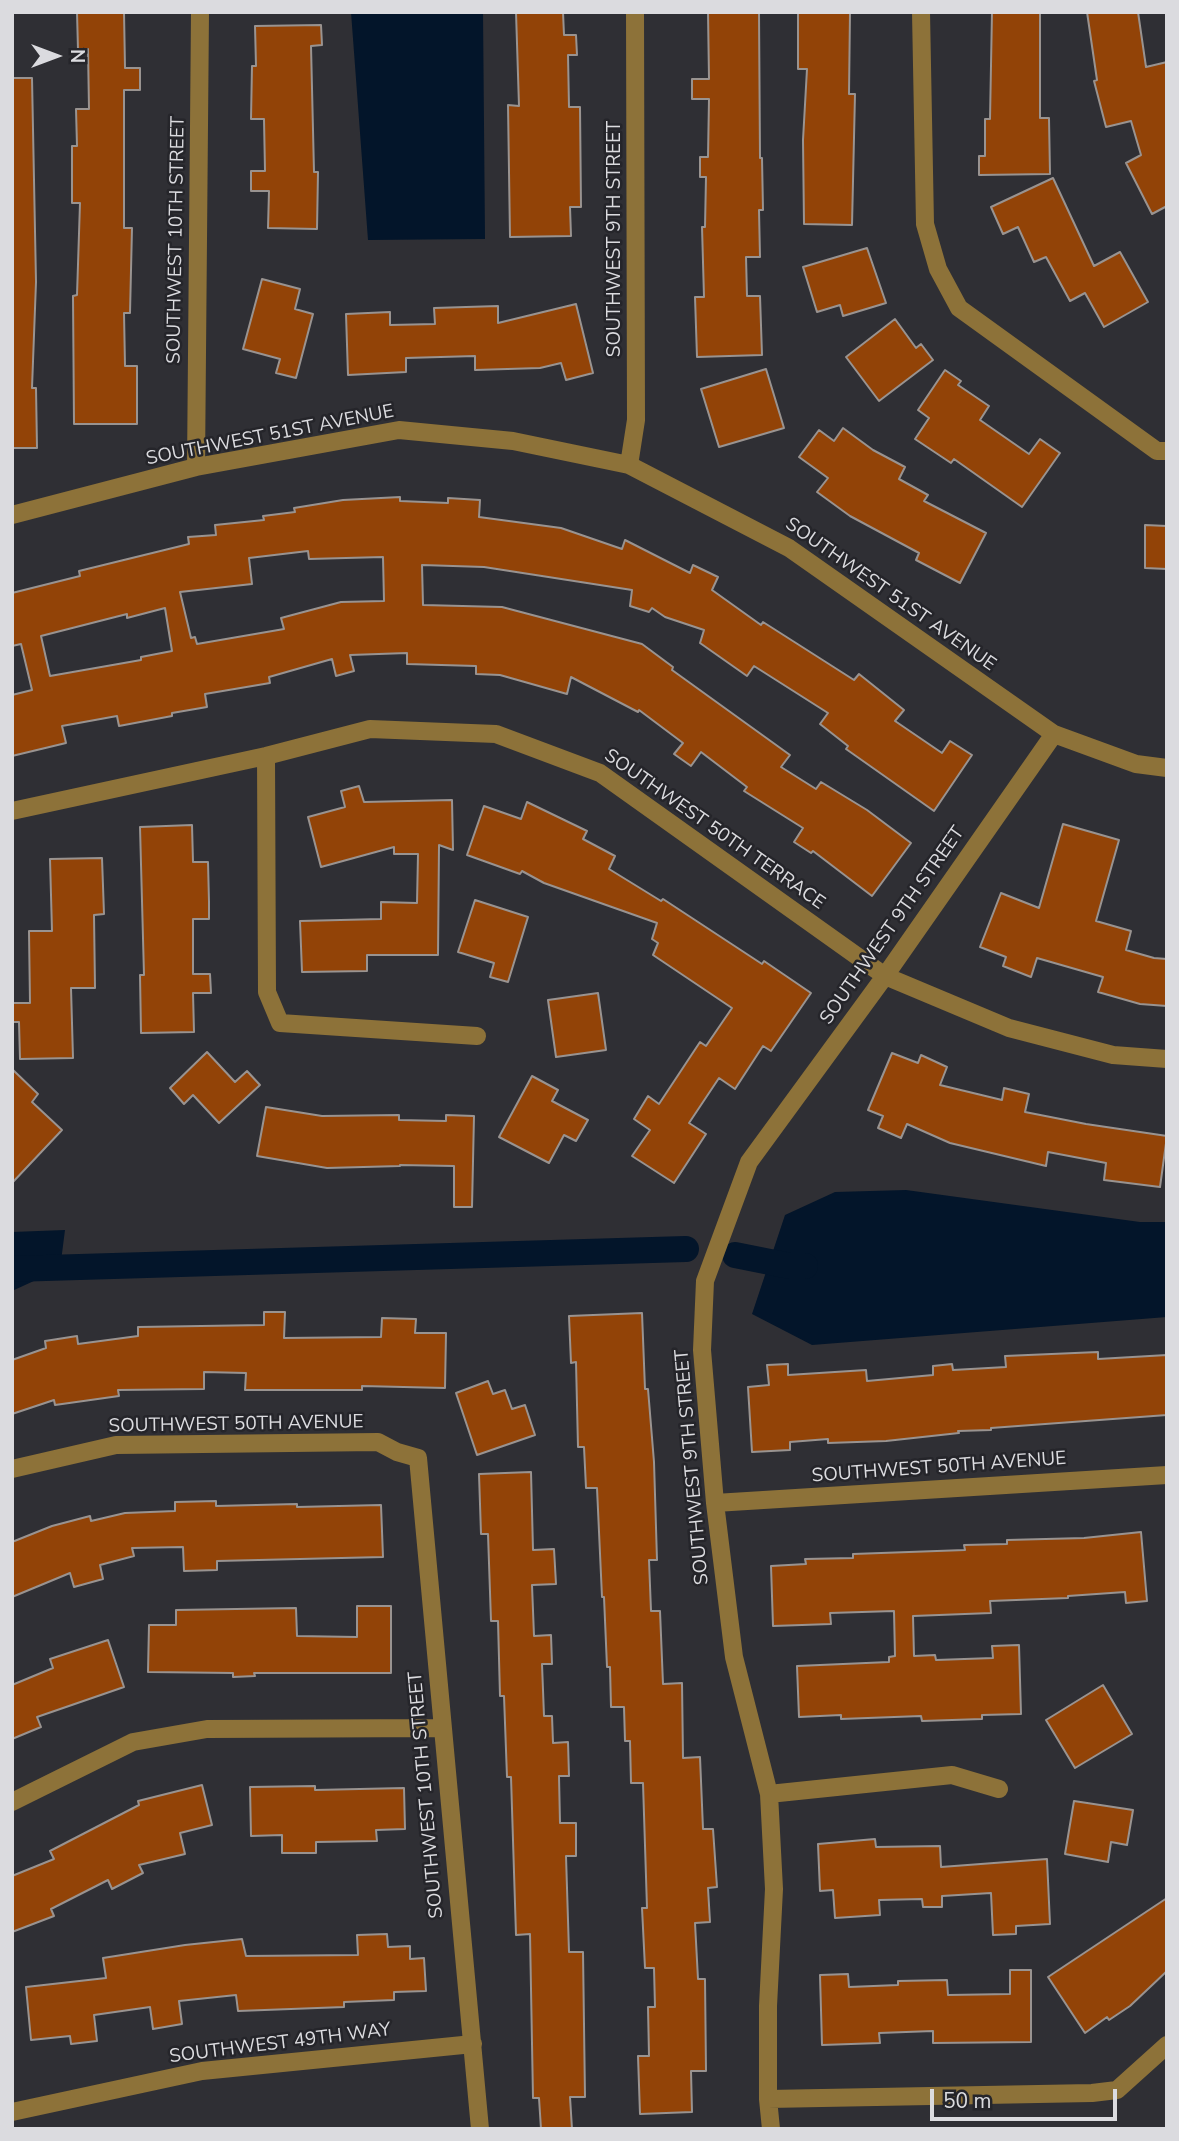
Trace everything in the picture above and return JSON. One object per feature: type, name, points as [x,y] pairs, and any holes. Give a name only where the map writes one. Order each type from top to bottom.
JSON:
[{"type":"street","name":"SOUTHWEST 10TH STREET","points":[[196,467],[200,12]]},
{"type":"street","name":"SOUTHWEST 9TH STREET","points":[[629,465],[636,420],[635,12]]},
{"type":"street","points":[[921,12],[925,224],[938,269],[959,308],[1157,451],[1167,451]]},
{"type":"street","name":"SOUTHWEST 51ST AVENUE","points":[[12,515],[196,467],[399,430],[513,441],[629,465],[789,548],[1054,734],[1136,764],[1167,768]]},
{"type":"street","name":"SOUTHWEST 50TH TERRACE","points":[[12,811],[266,756],[370,729],[496,734],[600,773],[885,976],[1009,1028],[1113,1055],[1167,1059]]},
{"type":"street","name":"SOUTHWEST 9TH STREET","points":[[771,2129],[768,2099],[768,2006],[774,1889],[769,1794],[734,1657],[715,1503],[702,1350],[705,1281],[749,1162],[885,976],[1054,734]]},
{"type":"street","points":[[266,756],[267,992],[280,1023],[477,1036]]},
{"type":"street","name":"SOUTHWEST 50TH AVENUE","points":[[12,1469],[116,1445],[378,1442],[397,1452],[418,1458]]},
{"type":"street","name":"SOUTHWEST 10TH STREET","points":[[418,1458],[480,2129]]},
{"type":"street","name":"SOUTHWEST 50TH AVENUE","points":[[715,1503],[1167,1475]]},
{"type":"street","points":[[12,1801],[133,1742],[206,1729],[442,1728]]},
{"type":"street","points":[[769,1794],[952,1775],[999,1789]]},
{"type":"street","name":"SOUTHWEST 49TH WAY","points":[[12,2112],[202,2071],[473,2044]]},
{"type":"street","points":[[768,2099],[1117,2091],[1167,2045]]},
{"type":"water","points":[[351,12],[483,12],[485,239],[368,240]]},
{"type":"water","points":[[906,1190],[1140,1222],[1167,1222],[1167,1317],[812,1345],[752,1314],[785,1215],[835,1192]]},
{"type":"water","points":[[65,1230],[60,1269],[12,1291],[12,1232]]},
{"type":"building","points":[[77,12],[124,12],[125,68],[140,68],[140,90],[124,90],[124,228],[132,228],[130,313],[124,313],[125,366],[137,366],[137,424],[74,424],[73,296],[77,295],[80,203],[72,203],[72,146],[77,146],[76,109],[89,109],[88,49],[78,50]]},
{"type":"building","points":[[516,12],[563,12],[564,35],[576,35],[577,55],[568,55],[569,107],[580,107],[581,207],[570,207],[571,236],[510,237],[508,105],[519,106]]},
{"type":"building","points":[[708,12],[759,12],[763,210],[759,210],[760,257],[746,257],[747,296],[760,296],[762,355],[697,357],[695,297],[704,297],[702,227],[705,227],[706,177],[700,177],[700,157],[708,157],[709,99],[692,99],[692,79],[709,79]]},
{"type":"building","points":[[798,12],[850,12],[849,94],[855,94],[852,225],[804,224],[803,140],[807,69],[798,69]]},
{"type":"building","points":[[992,12],[1040,12],[1040,118],[1049,118],[1050,174],[979,175],[979,156],[985,156],[985,119],[990,119]]},
{"type":"building","points":[[1087,12],[1138,12],[1146,67],[1167,62],[1167,206],[1152,214],[1126,163],[1141,155],[1131,121],[1106,127],[1094,81],[1097,80]]},
{"type":"building","points":[[321,25],[322,45],[311,46],[314,172],[318,172],[317,229],[268,228],[269,191],[251,191],[251,171],[265,171],[264,119],[251,119],[252,66],[256,66],[255,26]]},
{"type":"building","points":[[12,78],[32,78],[36,282],[32,388],[36,388],[37,448],[12,448]]},
{"type":"building","points":[[1053,178],[1094,266],[1120,252],[1148,302],[1104,327],[1085,293],[1070,301],[1046,257],[1034,262],[1018,227],[1003,234],[991,207]]},
{"type":"building","points":[[867,248],[886,303],[843,316],[840,305],[817,312],[803,267]]},
{"type":"building","points":[[262,279],[300,289],[295,309],[313,314],[296,378],[276,373],[280,359],[243,349]]},
{"type":"building","points":[[576,304],[593,373],[566,380],[561,363],[540,368],[475,370],[475,356],[406,358],[406,372],[348,375],[346,314],[390,312],[390,325],[435,324],[434,308],[498,306],[498,323]]},
{"type":"building","points":[[895,319],[916,348],[921,344],[933,360],[879,401],[846,357]]},
{"type":"building","points":[[766,369],[784,428],[719,447],[701,389]]},
{"type":"building","points":[[945,370],[961,381],[958,385],[989,406],[980,420],[1029,454],[1040,439],[1060,453],[1022,507],[954,459],[951,463],[915,439],[929,418],[918,410]]},
{"type":"building","points":[[843,428],[873,450],[905,467],[899,479],[928,495],[924,501],[986,533],[960,583],[916,560],[919,553],[850,516],[817,492],[828,478],[799,457],[819,430],[834,441]]},
{"type":"building","points":[[400,497],[400,501],[448,503],[448,498],[480,500],[479,517],[561,528],[622,549],[625,540],[690,573],[693,565],[718,577],[712,590],[761,625],[763,622],[854,680],[859,674],[904,710],[895,721],[942,753],[950,741],[972,755],[934,811],[846,749],[848,746],[820,724],[828,713],[754,666],[747,676],[700,643],[704,630],[665,617],[652,608],[649,612],[630,606],[632,590],[484,567],[422,565],[423,605],[502,607],[642,644],[673,667],[672,670],[790,755],[781,767],[816,789],[821,782],[867,810],[911,843],[872,896],[813,851],[811,853],[794,842],[803,828],[744,791],[747,787],[701,752],[691,766],[674,754],[683,743],[639,710],[638,712],[571,677],[567,694],[500,675],[476,674],[476,666],[407,664],[407,653],[350,655],[354,671],[336,676],[332,659],[269,677],[270,683],[205,694],[207,707],[172,713],[172,716],[119,726],[117,716],[62,726],[66,743],[12,756],[12,695],[32,690],[21,644],[12,646],[12,593],[80,576],[79,571],[189,544],[188,537],[216,535],[215,525],[264,520],[263,516],[295,512],[294,508],[343,500]],"holes":[[[308,551],[309,559],[383,557],[384,601],[341,602],[281,618],[284,629],[197,644],[195,637],[191,638],[180,592],[252,584],[249,558]],[[165,608],[172,651],[141,657],[141,660],[50,676],[41,636],[127,614],[127,618]]]},
{"type":"building","points":[[1145,525],[1167,526],[1167,569],[1145,568]]},
{"type":"building","points":[[359,786],[364,802],[452,800],[453,850],[439,845],[438,955],[367,955],[367,971],[302,972],[300,921],[381,919],[381,902],[417,903],[418,854],[394,854],[394,847],[321,867],[308,817],[345,807],[341,791]]},
{"type":"building","points":[[527,802],[587,831],[583,839],[615,856],[609,869],[661,901],[663,899],[762,964],[764,961],[811,993],[771,1051],[763,1046],[735,1089],[719,1078],[689,1123],[706,1134],[674,1183],[632,1156],[650,1130],[634,1119],[648,1096],[659,1104],[700,1042],[706,1046],[732,1008],[653,955],[658,943],[652,939],[657,923],[544,883],[522,871],[520,874],[467,855],[484,806],[521,819]]},
{"type":"building","points":[[1063,824],[1119,840],[1096,921],[1131,931],[1126,950],[1167,959],[1167,1006],[1140,1004],[1098,992],[1103,977],[1037,958],[1031,977],[1003,966],[1006,957],[980,947],[1001,893],[1039,908]]},
{"type":"building","points":[[192,825],[193,862],[208,862],[209,902],[209,919],[193,919],[193,974],[210,974],[211,993],[193,993],[194,1032],[141,1033],[140,975],[144,975],[140,827]]},
{"type":"building","points":[[102,858],[104,914],[94,915],[95,988],[71,988],[73,1058],[20,1059],[19,1022],[12,1022],[12,1003],[30,1003],[29,931],[52,931],[50,859]]},
{"type":"building","points":[[475,900],[528,917],[508,982],[490,977],[494,963],[458,952]]},
{"type":"building","points":[[598,993],[606,1050],[556,1057],[548,1000]]},
{"type":"building","points":[[207,1052],[235,1082],[247,1071],[260,1085],[219,1123],[193,1095],[184,1104],[170,1088]]},
{"type":"building","points":[[892,1053],[918,1063],[921,1055],[947,1067],[940,1085],[1002,1100],[1004,1088],[1029,1094],[1025,1112],[1167,1136],[1160,1187],[1104,1180],[1106,1163],[1048,1152],[1046,1166],[950,1143],[907,1124],[901,1138],[878,1128],[883,1116],[868,1110]]},
{"type":"building","points":[[12,1069],[38,1094],[32,1102],[62,1130],[12,1183]]},
{"type":"building","points":[[532,1076],[558,1090],[552,1101],[588,1120],[576,1141],[564,1135],[549,1163],[499,1137]]},
{"type":"building","points":[[266,1107],[322,1116],[399,1115],[399,1120],[446,1121],[446,1115],[474,1116],[472,1207],[454,1207],[454,1166],[327,1168],[257,1156]]},
{"type":"building","points":[[264,1312],[285,1312],[284,1338],[381,1337],[382,1318],[416,1319],[415,1333],[446,1333],[445,1388],[362,1386],[362,1390],[245,1390],[246,1373],[204,1372],[204,1389],[118,1390],[119,1396],[55,1405],[54,1400],[12,1414],[12,1360],[46,1348],[45,1341],[77,1336],[78,1344],[138,1336],[138,1327],[264,1325]]},
{"type":"building","points":[[642,1313],[645,1389],[648,1389],[654,1462],[657,1560],[649,1560],[651,1611],[660,1611],[663,1684],[682,1683],[683,1758],[700,1757],[703,1829],[713,1829],[717,1887],[708,1888],[710,1922],[695,1923],[698,1979],[705,1979],[706,2071],[691,2071],[692,2112],[640,2114],[638,2056],[649,2056],[648,2007],[655,2007],[654,1968],[645,1968],[642,1908],[647,1908],[643,1783],[631,1783],[630,1741],[625,1741],[624,1707],[611,1707],[597,1488],[586,1488],[584,1447],[578,1447],[576,1362],[571,1363],[569,1316]]},
{"type":"building","points":[[1098,1352],[1098,1359],[1167,1355],[1167,1415],[958,1431],[959,1433],[886,1441],[828,1443],[828,1439],[790,1442],[790,1450],[752,1452],[748,1387],[769,1385],[767,1365],[788,1364],[788,1375],[866,1370],[867,1381],[933,1375],[933,1366],[952,1364],[953,1370],[1006,1367],[1005,1356]]},
{"type":"building","points":[[488,1381],[493,1394],[505,1390],[512,1409],[525,1405],[535,1435],[477,1455],[456,1393]]},
{"type":"building","points":[[531,1472],[533,1550],[554,1549],[556,1584],[532,1585],[534,1636],[551,1635],[552,1664],[542,1664],[544,1716],[552,1716],[553,1743],[568,1742],[569,1776],[559,1776],[560,1823],[576,1823],[576,1856],[566,1856],[569,1952],[583,1952],[585,2097],[570,2097],[572,2129],[541,2129],[539,2098],[533,2098],[530,1934],[516,1935],[511,1777],[507,1777],[504,1696],[500,1696],[498,1621],[491,1621],[488,1534],[481,1534],[479,1474]]},
{"type":"building","points":[[216,1501],[216,1506],[381,1505],[383,1557],[217,1561],[217,1570],[184,1571],[183,1547],[132,1548],[134,1556],[100,1565],[103,1579],[74,1587],[70,1573],[12,1597],[12,1542],[52,1526],[90,1516],[91,1521],[125,1513],[175,1511],[175,1502]]},
{"type":"building","points":[[1141,1532],[1147,1601],[1126,1603],[1125,1592],[1068,1598],[990,1601],[991,1613],[913,1616],[914,1656],[935,1655],[936,1660],[993,1658],[992,1646],[1019,1645],[1021,1714],[982,1715],[982,1719],[922,1721],[921,1716],[841,1719],[841,1715],[799,1717],[797,1666],[889,1662],[889,1657],[895,1656],[894,1611],[830,1613],[831,1624],[773,1626],[771,1566],[806,1564],[805,1559],[853,1558],[853,1554],[965,1550],[964,1545],[1007,1544],[1007,1540],[1084,1538]]},
{"type":"building","points":[[357,1606],[391,1606],[391,1673],[254,1673],[255,1676],[233,1677],[233,1673],[148,1672],[149,1625],[176,1625],[176,1610],[296,1608],[297,1636],[357,1637]]},
{"type":"building","points":[[108,1640],[124,1687],[37,1717],[41,1727],[12,1739],[12,1685],[53,1668],[50,1659]]},
{"type":"building","points":[[1103,1685],[1132,1734],[1075,1768],[1046,1720]]},
{"type":"building","points":[[202,1785],[212,1825],[180,1833],[185,1854],[139,1865],[143,1873],[112,1889],[108,1880],[51,1909],[54,1916],[12,1932],[12,1876],[54,1859],[50,1851],[139,1805],[138,1801]]},
{"type":"building","points":[[315,1786],[315,1790],[404,1788],[405,1829],[376,1830],[377,1841],[316,1842],[316,1853],[282,1853],[282,1835],[251,1836],[250,1787]]},
{"type":"building","points":[[1074,1801],[1133,1810],[1127,1845],[1111,1842],[1108,1862],[1065,1854]]},
{"type":"building","points":[[875,1839],[876,1847],[940,1846],[941,1867],[1047,1859],[1050,1924],[1016,1926],[1016,1934],[993,1935],[991,1893],[942,1896],[942,1907],[923,1907],[922,1899],[879,1900],[880,1915],[835,1918],[833,1890],[820,1891],[818,1844]]},
{"type":"building","points":[[1167,1898],[1167,1971],[1130,2006],[1109,2020],[1107,2017],[1085,2033],[1048,1977]]},
{"type":"building","points":[[387,1934],[388,1947],[410,1946],[410,1959],[424,1958],[426,1991],[394,1992],[394,2000],[344,2002],[344,2007],[238,2011],[236,1995],[179,2001],[182,2024],[153,2029],[150,2007],[94,2015],[97,2041],[71,2044],[70,2036],[31,2040],[26,1987],[106,1978],[103,1958],[242,1939],[246,1956],[358,1955],[357,1935]]},
{"type":"building","points":[[1010,1970],[1031,1970],[1031,2042],[933,2043],[933,2031],[879,2033],[880,2043],[822,2045],[820,1975],[848,1974],[849,1987],[898,1985],[898,1981],[947,1980],[948,1995],[1010,1994]]},
{"type":"waterway","points":[[12,1269],[686,1249]]},
{"type":"waterway","points":[[735,1255],[790,1266],[805,1266]]}]
